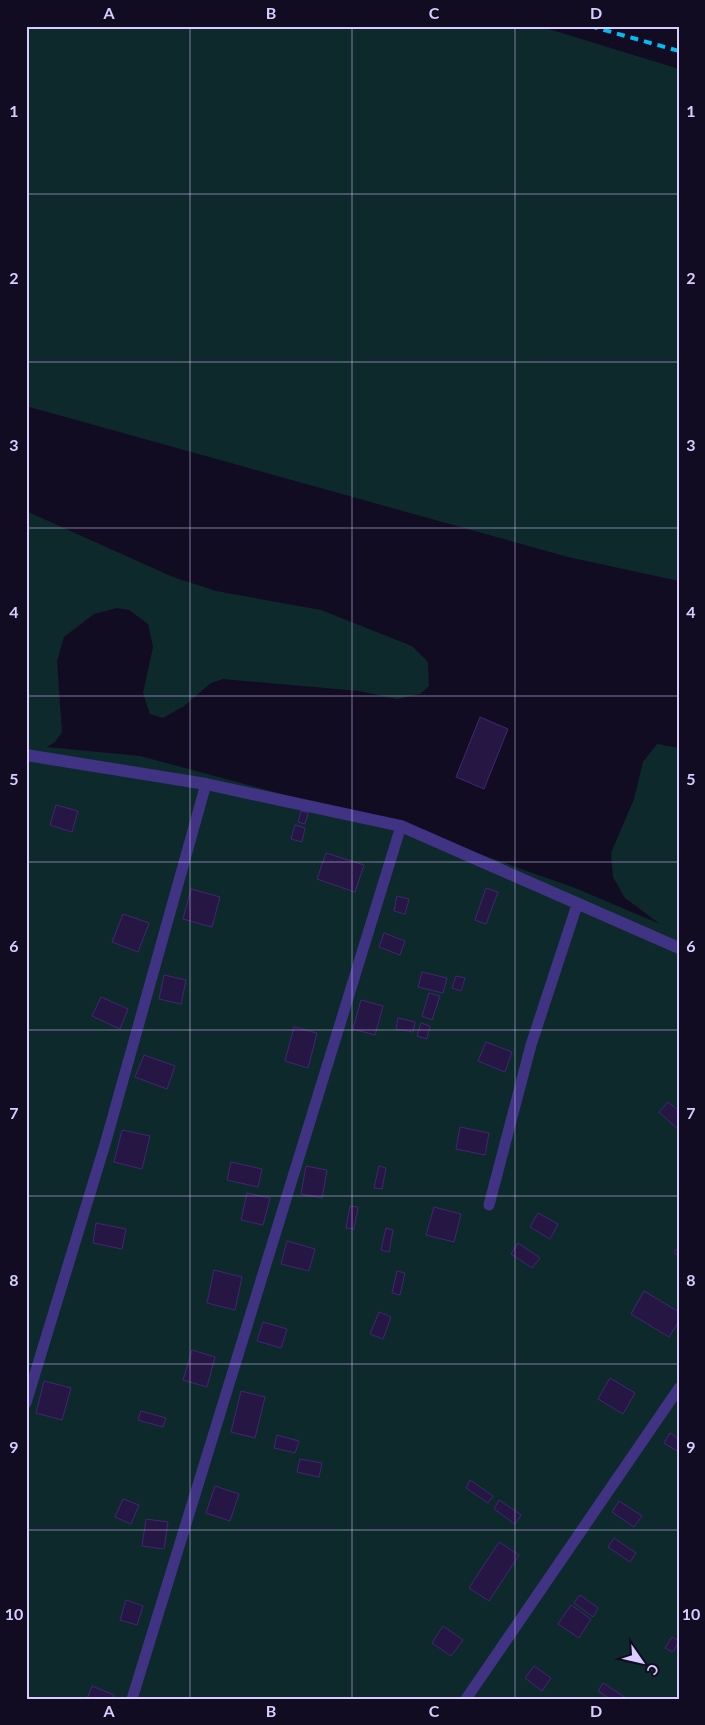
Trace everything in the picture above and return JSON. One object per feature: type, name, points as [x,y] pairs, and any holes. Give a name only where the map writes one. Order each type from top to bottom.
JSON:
[{"type":"street","points":[[26,755],[206,784],[401,826],[679,948]]},
{"type":"lane","points":[[26,1403],[106,1141],[206,784]]},
{"type":"lane","points":[[132,1699],[401,826]]},
{"type":"lane","points":[[489,1205],[530,1045],[577,904]]},
{"type":"lane","points":[[466,1699],[679,1388]]},
{"type":"green space","points":[[26,26],[539,26],[679,69],[679,581],[568,557],[26,406]]},
{"type":"green space","points":[[26,511],[173,577],[216,591],[321,610],[412,646],[428,662],[429,686],[420,694],[397,699],[359,691],[223,679],[211,683],[184,706],[163,718],[150,714],[143,693],[153,647],[148,624],[129,610],[117,608],[94,614],[64,637],[57,661],[62,732],[55,742],[47,747],[140,756],[401,826],[575,888],[660,924],[625,898],[613,877],[611,853],[634,799],[643,762],[657,744],[679,748],[679,1699],[26,1699]]},
{"type":"building","points":[[480,717],[508,729],[484,789],[456,777]]},
{"type":"building","points":[[56,805],[78,811],[72,832],[50,825]]},
{"type":"building","points":[[301,811],[308,813],[305,824],[298,822]]},
{"type":"building","points":[[295,825],[305,828],[302,842],[291,839]]},
{"type":"building","points":[[326,853],[364,865],[355,892],[317,879]]},
{"type":"building","points":[[486,888],[498,892],[486,924],[475,920]]},
{"type":"building","points":[[191,889],[220,897],[212,927],[183,919]]},
{"type":"building","points":[[397,896],[409,899],[405,914],[394,911]]},
{"type":"building","points":[[123,914],[149,923],[138,952],[112,942]]},
{"type":"building","points":[[384,933],[405,941],[400,955],[379,947]]},
{"type":"building","points":[[422,972],[447,978],[443,993],[418,987]]},
{"type":"building","points":[[164,975],[186,980],[181,1004],[159,999]]},
{"type":"building","points":[[456,976],[465,978],[461,991],[452,988]]},
{"type":"building","points":[[429,993],[440,996],[432,1020],[422,1016]]},
{"type":"building","points":[[101,997],[128,1009],[120,1029],[92,1016]]},
{"type":"building","points":[[361,1000],[383,1006],[375,1035],[353,1029]]},
{"type":"building","points":[[398,1018],[415,1022],[413,1032],[396,1029]]},
{"type":"building","points":[[421,1023],[430,1026],[427,1039],[417,1036]]},
{"type":"building","points":[[294,1027],[317,1033],[308,1068],[285,1061]]},
{"type":"building","points":[[486,1042],[512,1052],[505,1072],[478,1061]]},
{"type":"building","points":[[144,1055],[175,1066],[167,1089],[135,1077]]},
{"type":"building","points":[[668,1102],[679,1111],[678,1129],[659,1112]]},
{"type":"building","points":[[460,1127],[489,1133],[485,1155],[456,1149]]},
{"type":"building","points":[[122,1130],[150,1136],[142,1169],[114,1162]]},
{"type":"building","points":[[231,1162],[262,1169],[258,1187],[227,1180]]},
{"type":"building","points":[[306,1166],[327,1170],[322,1198],[301,1194]]},
{"type":"building","points":[[379,1166],[386,1168],[382,1189],[374,1188]]},
{"type":"building","points":[[247,1193],[270,1198],[263,1225],[241,1220]]},
{"type":"building","points":[[350,1206],[358,1207],[354,1229],[346,1228]]},
{"type":"building","points":[[434,1207],[461,1214],[454,1242],[426,1235]]},
{"type":"building","points":[[538,1213],[558,1224],[550,1239],[530,1227]]},
{"type":"building","points":[[96,1223],[126,1229],[122,1249],[93,1243]]},
{"type":"building","points":[[386,1228],[393,1230],[389,1252],[381,1250]]},
{"type":"building","points":[[287,1241],[315,1249],[309,1271],[281,1264]]},
{"type":"building","points":[[518,1243],[540,1258],[532,1268],[511,1254]]},
{"type":"building","points":[[679,1246],[679,1256],[674,1253]]},
{"type":"building","points":[[214,1270],[242,1277],[235,1310],[207,1303]]},
{"type":"building","points":[[397,1271],[405,1273],[400,1295],[392,1293]]},
{"type":"building","points":[[644,1291],[679,1312],[679,1321],[669,1337],[631,1314]]},
{"type":"building","points":[[379,1312],[391,1317],[383,1339],[370,1334]]},
{"type":"building","points":[[263,1322],[287,1329],[281,1348],[257,1341]]},
{"type":"building","points":[[192,1350],[215,1357],[207,1387],[183,1380]]},
{"type":"building","points":[[610,1378],[635,1393],[623,1414],[598,1399]]},
{"type":"building","points":[[44,1381],[71,1388],[62,1420],[36,1413]]},
{"type":"building","points":[[241,1391],[265,1397],[255,1438],[231,1432]]},
{"type":"building","points":[[141,1411],[166,1418],[163,1427],[138,1420]]},
{"type":"building","points":[[670,1433],[679,1439],[679,1452],[664,1443]]},
{"type":"building","points":[[277,1435],[299,1441],[295,1453],[274,1448]]},
{"type":"building","points":[[300,1459],[322,1463],[319,1477],[297,1472]]},
{"type":"building","points":[[470,1480],[493,1496],[488,1503],[466,1488]]},
{"type":"building","points":[[215,1486],[239,1494],[230,1521],[206,1513]]},
{"type":"building","points":[[123,1499],[139,1505],[131,1524],[115,1517]]},
{"type":"building","points":[[499,1500],[521,1515],[515,1524],[494,1509]]},
{"type":"building","points":[[619,1501],[642,1516],[634,1527],[612,1512]]},
{"type":"building","points":[[146,1519],[168,1522],[164,1549],[142,1546]]},
{"type":"building","points":[[614,1538],[636,1553],[630,1562],[608,1547]]},
{"type":"building","points":[[499,1542],[519,1555],[489,1601],[469,1588]]},
{"type":"building","points":[[580,1595],[598,1608],[593,1617],[574,1603]]},
{"type":"building","points":[[126,1600],[143,1606],[137,1625],[120,1620]]},
{"type":"building","points":[[571,1605],[591,1619],[579,1638],[558,1624]]},
{"type":"building","points":[[443,1626],[463,1640],[451,1656],[432,1643]]},
{"type":"building","points":[[672,1637],[679,1641],[673,1652],[665,1648]]},
{"type":"building","points":[[534,1666],[551,1678],[542,1691],[525,1678]]},
{"type":"building","points":[[603,1683],[626,1698],[610,1699],[598,1691]]},
{"type":"building","points":[[92,1686],[114,1695],[112,1699],[87,1699]]},
{"type":"railway","points":[[590,26],[679,51]]}]
